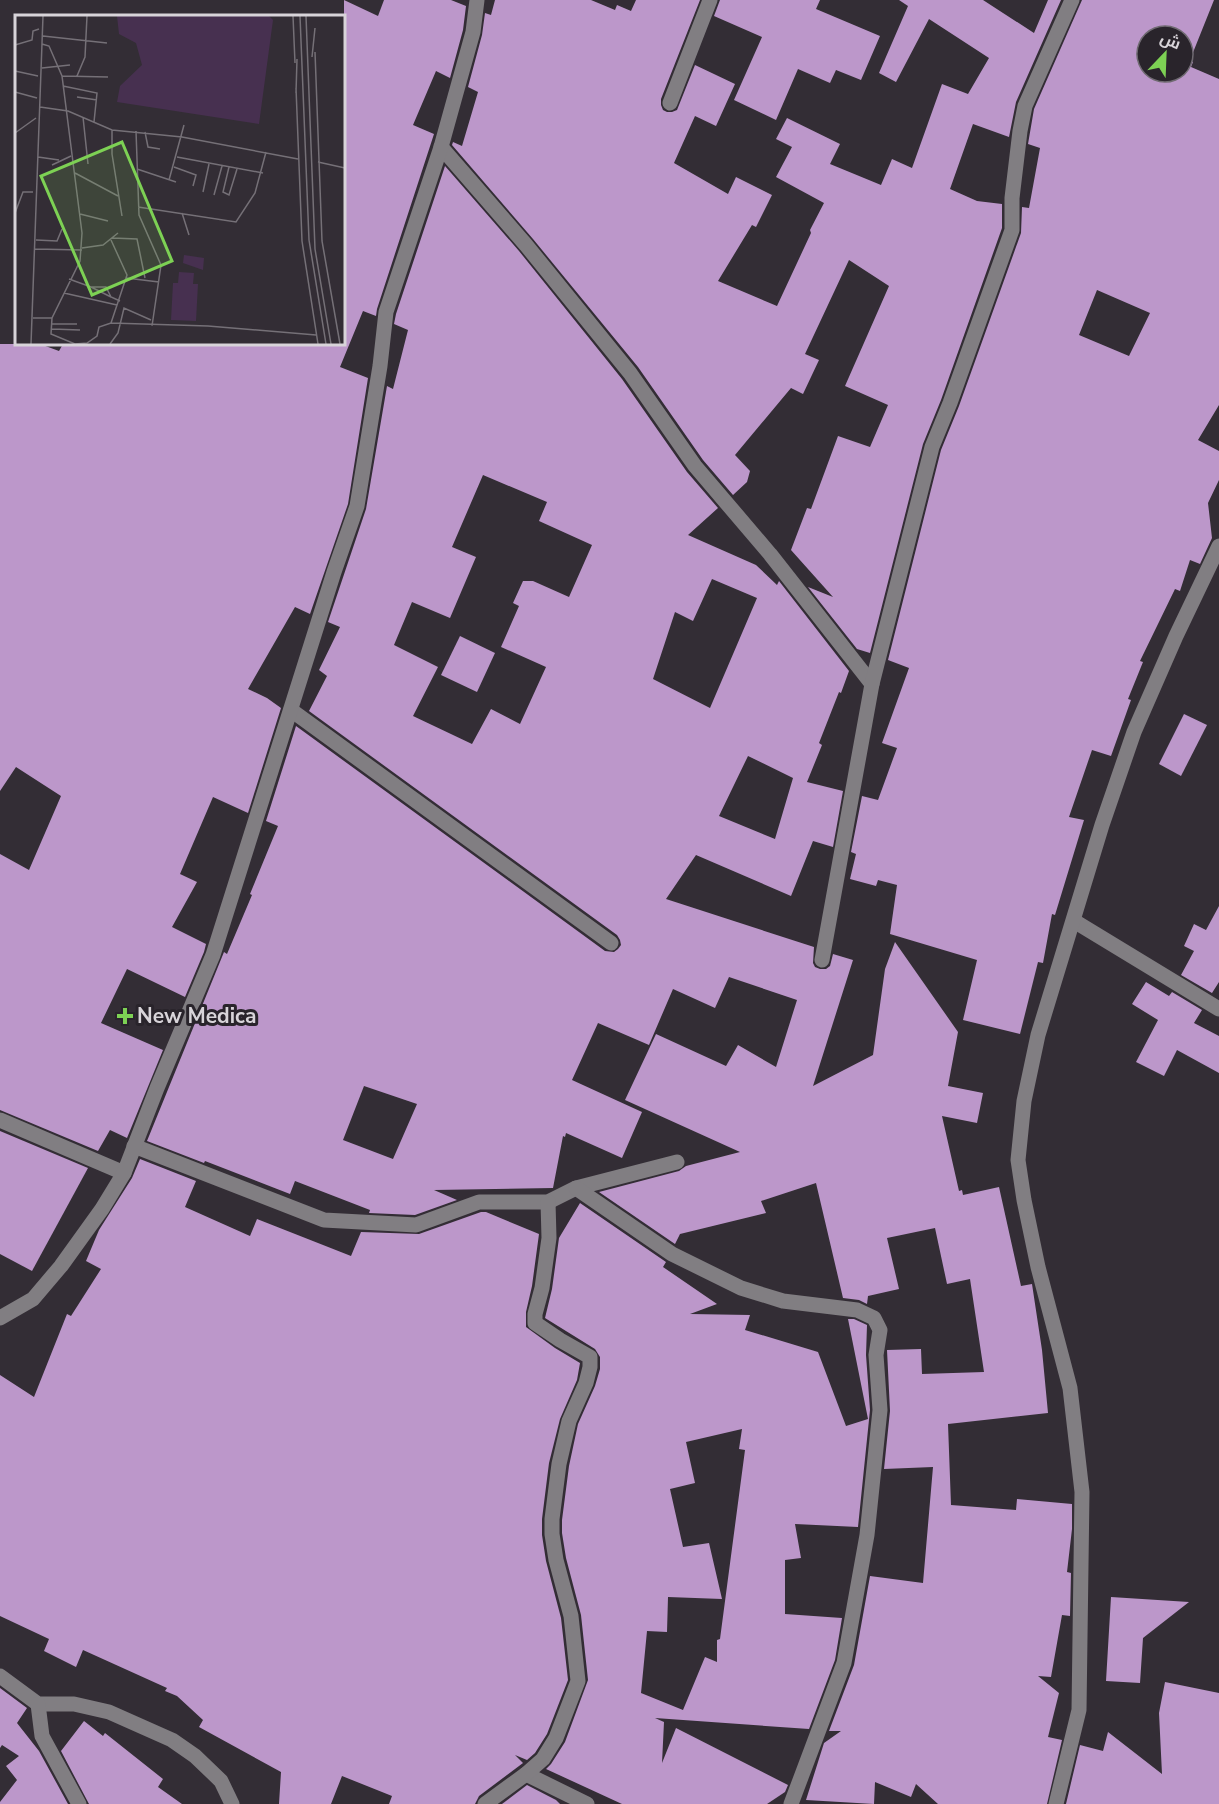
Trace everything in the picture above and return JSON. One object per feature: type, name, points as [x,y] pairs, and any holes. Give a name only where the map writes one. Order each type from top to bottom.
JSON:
[{"type":"street","points":[[0,1318],[33,1299],[61,1266],[102,1209],[124,1173],[213,955],[357,506],[380,366],[386,312],[441,147],[473,32],[477,0]]},
{"type":"street","points":[[670,103],[710,0]]},
{"type":"street","points":[[822,960],[873,684],[932,447],[1012,230],[1012,198],[1025,106],[1072,0]]},
{"type":"street","points":[[441,147],[526,245],[630,373],[695,466],[770,554],[873,684]]},
{"type":"street","points":[[1056,1804],[1079,1710],[1082,1492],[1070,1388],[1038,1267],[1018,1160],[1024,1101],[1038,1035],[1102,825],[1134,732],[1219,546]]},
{"type":"street","points":[[291,710],[611,943]]},
{"type":"street","points":[[1074,921],[1219,1009]]},
{"type":"street","points":[[0,1120],[124,1173]]},
{"type":"street","points":[[134,1146],[324,1220],[416,1225],[479,1202],[548,1202],[576,1188],[677,1162]]},
{"type":"street","points":[[576,1188],[672,1254],[741,1288],[783,1301],[857,1310],[874,1318],[880,1330],[876,1355],[880,1410],[867,1535],[844,1663],[791,1804]]},
{"type":"street","points":[[485,1804],[543,1759],[556,1738],[578,1681],[571,1616],[556,1560],[552,1519],[559,1464],[569,1421],[586,1383],[590,1357],[535,1323],[549,1238],[548,1202]]},
{"type":"street","points":[[0,1676],[38,1704],[74,1704],[109,1712],[172,1740],[195,1756],[221,1781],[232,1804]]},
{"type":"street","points":[[38,1704],[42,1736],[78,1804]]},
{"type":"street","points":[[526,1774],[587,1804]]},
{"type":"building","points":[[344,0],[378,16],[384,0],[451,0],[466,6],[463,30],[450,78],[436,71],[413,125],[434,134],[376,316],[363,311],[340,367],[368,378],[348,504],[310,614],[295,607],[248,689],[281,708],[248,813],[213,797],[180,874],[197,882],[172,927],[206,944],[185,997],[127,969],[101,1023],[163,1050],[127,1138],[110,1130],[98,1151],[0,1110],[0,854],[29,870],[61,796],[16,767],[0,791],[0,344],[43,345],[59,351],[62,345],[345,345]]},
{"type":"building","points":[[495,0],[591,0],[615,10],[617,5],[631,11],[636,0],[700,0],[661,99],[663,110],[672,112],[677,110],[695,65],[735,84],[716,126],[695,116],[674,163],[728,194],[736,177],[772,195],[756,227],[752,225],[718,281],[777,306],[824,203],[776,177],[792,147],[776,139],[787,118],[840,144],[830,164],[881,185],[892,159],[912,168],[942,84],[968,94],[989,58],[929,19],[896,82],[879,73],[908,6],[899,0],[983,0],[1034,33],[1048,0],[1061,0],[1016,102],[1009,137],[973,124],[950,189],[977,201],[1002,204],[1002,228],[923,444],[870,653],[857,649],[808,587],[833,597],[791,550],[807,508],[811,509],[838,436],[870,447],[888,405],[845,386],[889,286],[849,260],[805,354],[819,360],[803,394],[791,388],[735,455],[750,471],[747,482],[733,495],[703,460],[638,367],[452,145],[453,142],[462,146],[478,92],[468,87],[482,35],[485,13],[491,15]]},
{"type":"building","points":[[720,0],[820,0],[816,9],[880,36],[861,80],[836,70],[830,83],[798,69],[776,120],[734,100],[762,37],[714,16]]},
{"type":"building","points":[[1082,0],[1214,0],[1195,48],[1195,24],[1135,24],[1135,84],[1195,84],[1195,69],[1219,79],[1219,405],[1198,440],[1219,451],[1219,480],[1208,503],[1212,538],[1200,564],[1190,560],[1180,591],[1175,589],[1140,661],[1143,662],[1128,699],[1131,700],[1111,756],[1092,750],[1069,817],[1084,820],[1055,915],[1052,914],[1043,963],[1038,962],[1020,1034],[963,1020],[977,960],[890,934],[897,885],[878,880],[876,886],[850,879],[856,854],[851,852],[862,796],[878,800],[897,748],[882,743],[909,668],[888,660],[941,450],[1021,233],[1022,207],[1029,208],[1040,148],[1028,144],[1034,109]],"holes":[[[1097,290],[1150,313],[1129,356],[1079,335]]]},
{"type":"building","points":[[445,166],[519,251],[622,379],[687,472],[718,508],[688,535],[756,565],[777,585],[779,581],[849,671],[819,743],[822,745],[807,782],[843,791],[833,847],[813,841],[791,896],[696,855],[666,899],[814,947],[813,963],[820,969],[830,966],[833,954],[853,960],[813,1086],[873,1055],[885,969],[895,942],[958,1032],[948,1086],[983,1093],[977,1123],[942,1116],[959,1191],[962,1190],[963,1195],[999,1187],[1021,1286],[1032,1284],[1042,1350],[1048,1413],[948,1424],[951,1505],[1016,1510],[1017,1499],[1072,1504],[1072,1529],[1067,1572],[1071,1573],[1070,1616],[1062,1615],[1051,1677],[1038,1676],[1059,1693],[1048,1737],[1062,1740],[1047,1804],[938,1804],[916,1784],[911,1797],[875,1782],[874,1804],[806,1800],[824,1743],[841,1731],[829,1731],[854,1665],[870,1576],[923,1583],[933,1467],[884,1469],[890,1411],[887,1350],[921,1349],[922,1374],[984,1372],[970,1279],[947,1284],[935,1228],[887,1238],[899,1289],[868,1296],[867,1304],[859,1300],[843,1298],[816,1183],[761,1201],[766,1213],[680,1234],[675,1244],[599,1192],[740,1152],[625,1100],[656,1034],[726,1066],[738,1045],[776,1067],[797,1000],[729,977],[715,1008],[673,989],[649,1045],[598,1023],[572,1080],[642,1112],[622,1158],[566,1133],[565,1137],[563,1136],[553,1188],[434,1190],[457,1200],[415,1215],[369,1213],[370,1210],[295,1181],[290,1194],[147,1141],[224,952],[227,954],[252,895],[250,894],[278,826],[266,821],[296,726],[605,951],[614,952],[621,945],[617,935],[309,711],[327,676],[319,670],[340,627],[328,622],[366,509],[387,386],[393,389],[408,330],[394,324]],"holes":[[[483,475],[547,502],[539,521],[592,545],[569,597],[533,581],[523,581],[513,603],[519,606],[501,647],[546,667],[520,724],[491,709],[472,744],[413,716],[438,667],[394,645],[412,602],[450,618],[476,557],[452,547]],[[712,579],[757,598],[710,708],[653,679],[675,612],[693,621]],[[748,756],[793,778],[775,839],[719,816]],[[364,1086],[417,1104],[393,1159],[343,1140]]]},
{"type":"building","points":[[460,636],[495,653],[477,692],[441,675]]},
{"type":"building","points":[[1184,714],[1207,725],[1181,776],[1159,764]]},
{"type":"building","points":[[1219,906],[1219,982],[1212,993],[1181,975],[1194,951],[1184,946],[1194,924],[1206,930]]},
{"type":"building","points":[[1146,982],[1169,996],[1172,992],[1202,1010],[1194,1023],[1219,1036],[1219,1073],[1177,1050],[1164,1076],[1136,1062],[1158,1020],[1132,1004]]},
{"type":"building","points":[[0,1131],[88,1168],[32,1271],[0,1254]]},
{"type":"building","points":[[140,1159],[196,1181],[185,1207],[250,1236],[257,1219],[351,1256],[361,1232],[419,1234],[481,1212],[539,1234],[526,1312],[526,1327],[580,1363],[577,1380],[560,1419],[549,1463],[542,1519],[546,1561],[561,1618],[568,1680],[547,1734],[535,1753],[527,1760],[515,1755],[523,1763],[479,1796],[475,1804],[389,1804],[392,1796],[342,1776],[331,1804],[279,1804],[281,1772],[199,1727],[203,1720],[177,1696],[165,1691],[167,1688],[83,1650],[76,1667],[44,1651],[49,1639],[0,1616],[0,1375],[34,1397],[67,1314],[71,1316],[101,1269],[86,1261],[99,1230],[132,1178]]},
{"type":"building","points":[[580,1203],[666,1262],[663,1267],[717,1304],[690,1314],[750,1315],[745,1330],[818,1352],[846,1426],[868,1419],[848,1319],[854,1319],[867,1325],[866,1355],[870,1410],[858,1527],[795,1524],[801,1558],[785,1560],[785,1614],[842,1618],[835,1660],[809,1729],[655,1718],[664,1722],[662,1763],[676,1728],[788,1785],[785,1792],[767,1804],[622,1804],[546,1769],[565,1742],[588,1680],[581,1615],[566,1558],[562,1520],[569,1466],[578,1424],[600,1369],[600,1357],[595,1349],[545,1318],[552,1289],[559,1238]],"holes":[[[742,1429],[739,1449],[745,1450],[720,1639],[717,1640],[717,1662],[705,1657],[683,1710],[641,1693],[647,1631],[667,1632],[668,1597],[722,1599],[709,1543],[683,1547],[670,1489],[695,1483],[686,1442]]]},
{"type":"building","points":[[1111,1597],[1189,1602],[1143,1638],[1140,1683],[1106,1681]]},
{"type":"building","points":[[1165,1682],[1219,1693],[1219,1804],[1066,1804],[1080,1745],[1103,1751],[1108,1732],[1162,1774],[1159,1713]]},
{"type":"building","points":[[0,1688],[27,1708],[17,1723],[39,1751],[68,1804],[0,1804],[17,1780],[6,1766],[19,1756],[2,1745],[0,1748]]},
{"type":"building","points":[[84,1721],[103,1736],[105,1733],[163,1779],[158,1787],[182,1804],[89,1804],[61,1751]]},
{"type":"building","points":[[527,1785],[556,1800],[560,1804],[502,1804]]},
{"type":"place","name":"New Medica","points":[[125,1016]]}]
